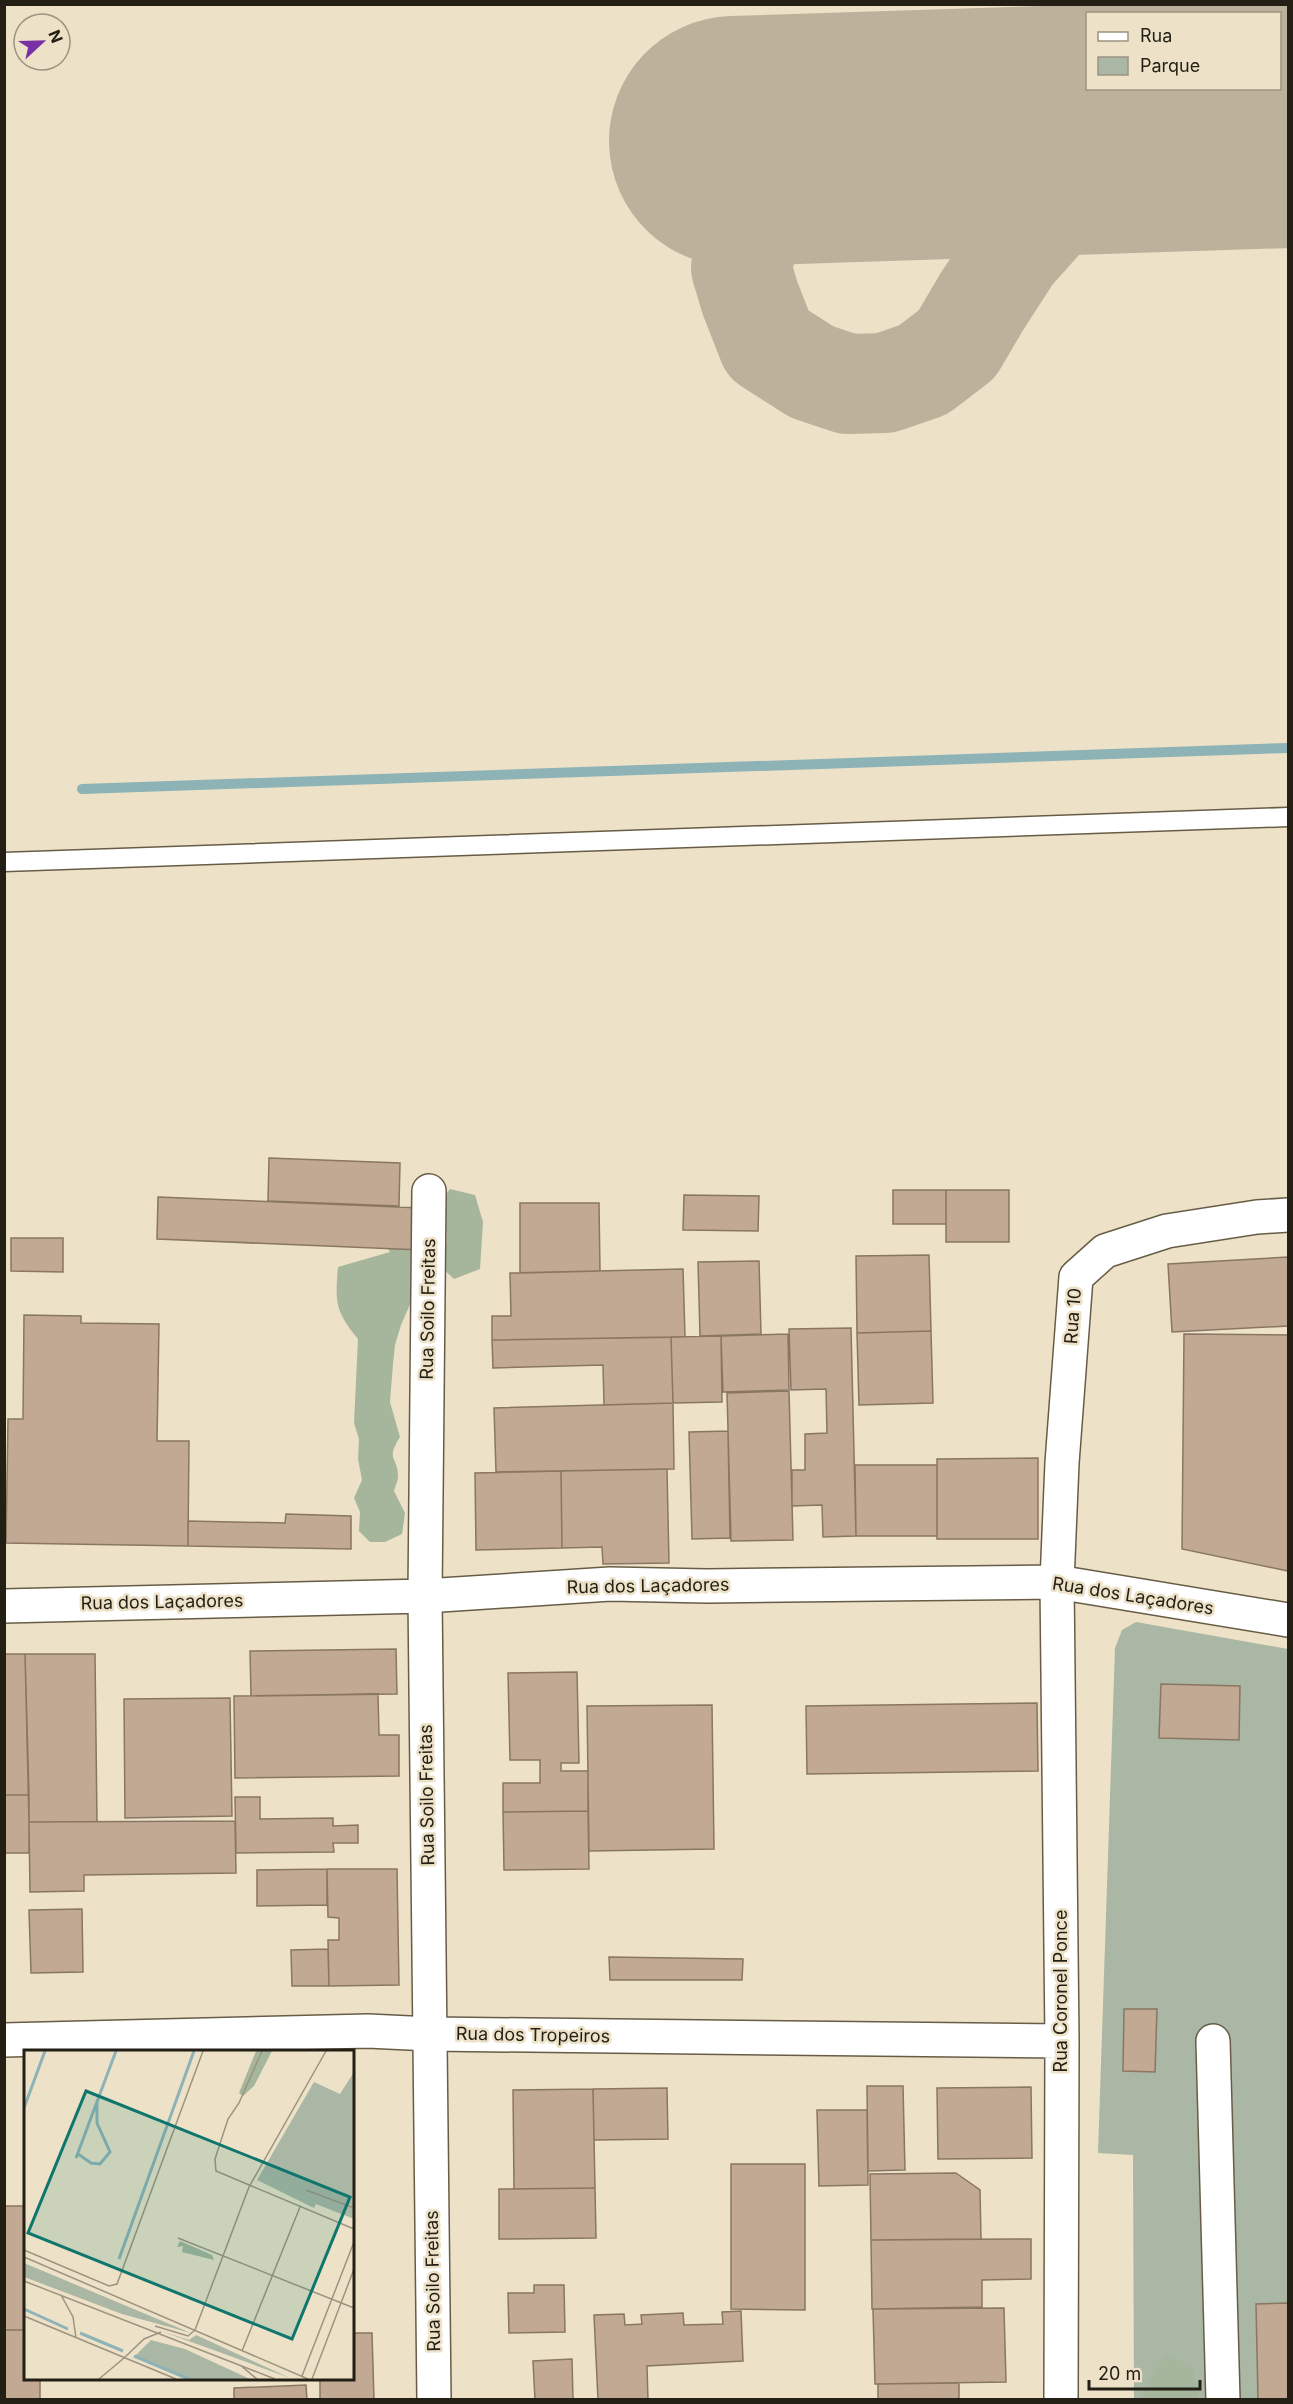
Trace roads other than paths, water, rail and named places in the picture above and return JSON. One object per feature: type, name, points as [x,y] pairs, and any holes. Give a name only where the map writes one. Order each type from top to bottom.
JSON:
[{"type":"street","name":"Rua Soilo Freitas","points":[[429,1191],[425,1596],[434,2400]]},
{"type":"street","name":"Rua 10","points":[[1057,1582],[1062,1463],[1076,1277],[1105,1251],[1167,1231],[1257,1217],[1288,1215]]},
{"type":"street","name":"Rua dos Laçadores","points":[[4,1606],[425,1596],[609,1584],[707,1586],[1057,1582],[1288,1620]]},
{"type":"street","name":"Rua Coronel Ponce","points":[[1057,1582],[1062,2041],[1061,2400]]},
{"type":"street","name":"Rua dos Tropeiros","points":[[4,2040],[368,2031],[430,2034],[1062,2041]]},
{"type":"street","points":[[1214,2042],[1223,2400]]},
{"type":"lane","points":[[4,862],[1288,817]]},
{"type":"waterway","points":[[82,789],[1288,748]]}]
